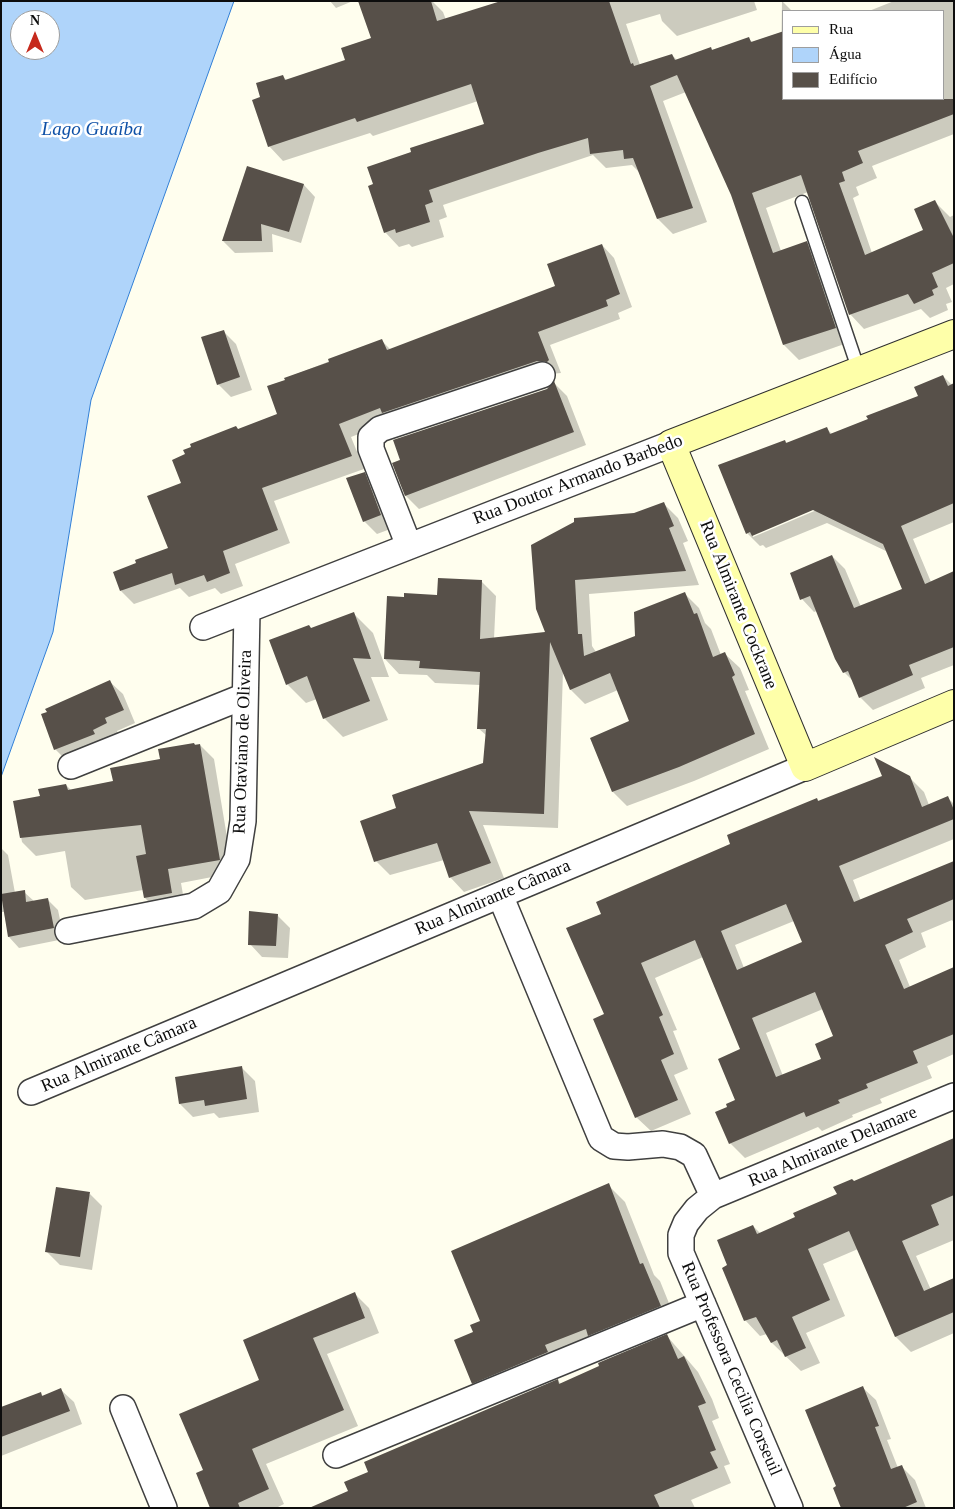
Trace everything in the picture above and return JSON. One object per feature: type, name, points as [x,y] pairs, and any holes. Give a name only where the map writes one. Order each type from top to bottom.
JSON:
[{"type":"street","name":"Rua Doutor Armando Barbedo","points":[[203,627],[954,334]]},
{"type":"street","points":[[409,546],[371,449],[371,437],[380,429],[542,376]]},
{"type":"street","name":"Rua Almirante Cockrane","points":[[671,444],[805,766]]},
{"type":"street","name":"Rua Otaviano de Oliveira","points":[[68,931],[194,906],[219,891],[237,859],[243,821],[247,610]]},
{"type":"street","points":[[71,766],[245,696]]},
{"type":"street","name":"Rua Almirante Câmara","points":[[32,1092],[954,704]]},
{"type":"street","points":[[500,895],[601,1138],[614,1146],[628,1147],[663,1144],[680,1147],[694,1155],[713,1196]]},
{"type":"street","name":"Rua Almirante Delamare","points":[[713,1196],[954,1096]]},
{"type":"street","name":"Rua Professora Cecilia Corseuil","points":[[713,1196],[697,1209],[686,1223],[681,1235],[682,1253],[790,1508]]},
{"type":"street","points":[[336,1455],[704,1304]]},
{"type":"street","points":[[123,1408],[164,1508]]},
{"type":"lane","points":[[802,202],[859,371]]},
{"type":"water","name":"Lago Guaíba","points":[[1,1],[234,1],[91,400],[53,632],[1,777]]},
{"type":"building","points":[[358,1],[431,1],[437,21],[501,1],[609,1],[631,64],[633,63],[634,66],[672,54],[675,60],[711,47],[712,50],[749,37],[751,42],[782,32],[782,100],[954,99],[954,114],[858,151],[863,163],[842,172],[845,181],[839,183],[865,255],[923,230],[914,209],[935,200],[954,238],[954,263],[932,273],[938,287],[932,290],[934,295],[914,304],[908,294],[849,315],[801,175],[752,193],[773,253],[807,241],[836,328],[783,345],[731,195],[677,75],[650,86],[693,208],[657,219],[633,158],[624,159],[623,150],[590,154],[588,138],[429,190],[433,202],[425,205],[430,222],[396,233],[395,229],[384,233],[368,186],[373,184],[367,167],[411,152],[410,148],[484,124],[471,84],[357,122],[355,118],[268,147],[252,100],[260,97],[256,83],[283,75],[285,80],[345,60],[341,48],[371,38]]},
{"type":"building","points":[[247,166],[304,184],[289,232],[261,224],[262,241],[222,241]]},
{"type":"building","points":[[602,244],[620,294],[606,300],[608,306],[538,332],[549,360],[547,362],[537,361],[382,413],[380,408],[339,424],[352,456],[262,488],[278,530],[223,551],[230,573],[207,582],[204,575],[175,585],[172,573],[120,591],[113,572],[136,563],[135,560],[168,548],[147,496],[181,483],[172,460],[185,454],[183,450],[191,447],[190,444],[236,426],[238,429],[277,414],[267,386],[329,362],[328,359],[382,339],[387,350],[555,286],[547,264]]},
{"type":"building","points":[[224,330],[240,377],[217,385],[201,337]]},
{"type":"building","points":[[943,375],[948,386],[954,383],[954,503],[901,526],[925,584],[954,571],[954,647],[909,665],[913,675],[859,698],[848,671],[843,673],[835,659],[810,596],[800,600],[790,573],[832,555],[854,608],[902,589],[883,544],[813,510],[752,536],[750,532],[746,534],[718,465],[785,440],[786,443],[827,427],[830,434],[868,419],[866,416],[918,396],[914,387]]},
{"type":"building","points":[[554,381],[574,432],[405,496],[392,463],[400,460],[393,440],[547,389]]},
{"type":"building","points":[[365,472],[381,515],[363,522],[346,478]]},
{"type":"building","points":[[664,502],[674,526],[669,528],[686,571],[575,580],[578,634],[582,634],[584,656],[635,636],[634,612],[685,592],[694,614],[697,613],[713,657],[725,652],[735,675],[732,677],[755,734],[679,767],[612,792],[590,738],[629,721],[610,673],[570,690],[550,642],[544,814],[469,811],[491,863],[449,878],[437,843],[374,862],[360,821],[396,808],[392,795],[483,763],[486,729],[477,729],[480,672],[419,668],[420,661],[384,659],[387,596],[404,597],[404,593],[437,595],[438,578],[482,580],[480,639],[545,632],[536,609],[531,545],[574,522],[574,518],[634,513]]},
{"type":"building","points":[[354,612],[371,659],[353,658],[370,701],[323,719],[307,676],[286,685],[269,640],[309,625],[311,628]]},
{"type":"building","points":[[110,680],[124,710],[105,718],[107,723],[93,730],[95,734],[54,750],[41,714],[47,712],[45,709]]},
{"type":"building","points":[[194,743],[195,745],[200,744],[220,860],[168,869],[172,893],[144,898],[136,856],[146,854],[141,825],[20,838],[13,801],[40,796],[38,789],[66,784],[68,790],[113,781],[110,768],[160,759],[158,749]]},
{"type":"building","points":[[874,757],[910,776],[922,807],[948,796],[954,810],[954,819],[839,866],[854,902],[954,861],[954,899],[907,919],[913,932],[885,945],[904,989],[954,967],[954,1034],[913,1051],[918,1063],[866,1084],[868,1088],[838,1100],[840,1103],[806,1117],[804,1112],[729,1144],[715,1112],[727,1107],[726,1104],[735,1100],[718,1059],[740,1049],[695,940],[641,963],[663,1015],[659,1017],[674,1054],[661,1060],[678,1100],[635,1118],[593,1019],[604,1014],[566,928],[601,914],[596,902],[730,844],[727,835],[817,798],[818,801],[882,776]],"holes":[[[786,904],[802,942],[737,970],[721,931]],[[815,992],[833,1036],[815,1044],[821,1059],[776,1077],[752,1018]]]},
{"type":"building","points":[[25,890],[26,902],[48,898],[54,928],[8,937],[1,894]]},
{"type":"building","points":[[249,911],[278,914],[276,946],[248,945]]},
{"type":"building","points":[[242,1066],[247,1099],[205,1106],[204,1100],[179,1104],[175,1077]]},
{"type":"building","points":[[954,1138],[954,1195],[931,1205],[939,1225],[902,1241],[924,1291],[954,1278],[954,1312],[895,1337],[849,1231],[808,1249],[830,1300],[792,1317],[806,1348],[785,1357],[777,1340],[771,1343],[756,1317],[744,1321],[722,1268],[727,1265],[717,1240],[753,1225],[757,1234],[795,1217],[793,1213],[837,1194],[833,1187],[852,1179],[854,1181]]},
{"type":"building","points":[[609,1183],[640,1264],[643,1263],[661,1306],[588,1336],[586,1329],[545,1345],[548,1352],[472,1384],[454,1340],[473,1332],[470,1325],[480,1321],[451,1251]]},
{"type":"building","points":[[56,1187],[90,1192],[80,1257],[45,1252]]},
{"type":"building","points":[[355,1292],[365,1318],[313,1338],[344,1410],[252,1449],[269,1489],[238,1503],[240,1508],[210,1508],[196,1473],[203,1470],[179,1414],[259,1380],[243,1340]]},
{"type":"building","points":[[667,1334],[678,1359],[684,1356],[706,1403],[698,1406],[716,1450],[710,1452],[718,1468],[654,1495],[660,1508],[309,1508],[348,1491],[344,1482],[368,1472],[364,1462],[558,1379],[559,1384],[599,1366],[598,1363]]},
{"type":"building","points":[[863,1386],[879,1426],[875,1427],[891,1469],[902,1465],[917,1502],[903,1508],[841,1508],[833,1488],[836,1486],[805,1410]]},
{"type":"building","points":[[61,1388],[70,1411],[1,1437],[1,1407],[41,1392],[42,1396]]}]
